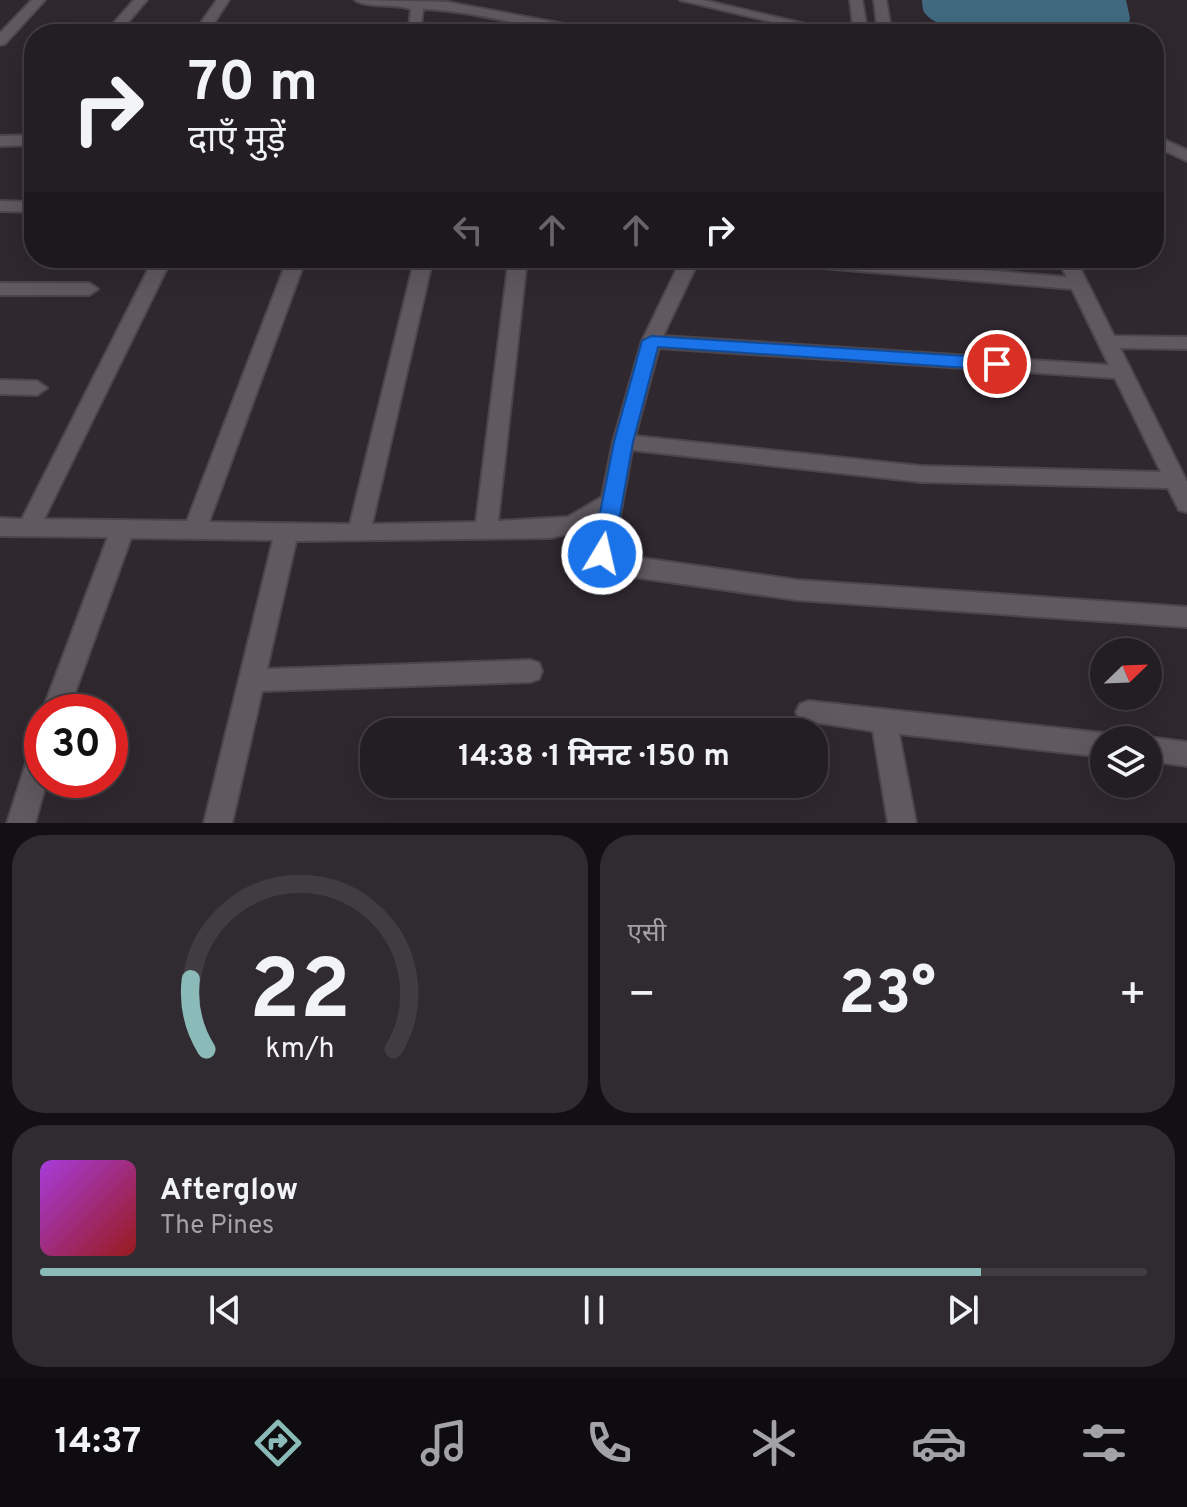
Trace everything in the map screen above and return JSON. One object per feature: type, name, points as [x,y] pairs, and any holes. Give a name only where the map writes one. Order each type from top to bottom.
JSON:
[{"type":"street","points":[[0,41],[39,0]]},
{"type":"street","points":[[120,24],[141,0]]},
{"type":"street","points":[[207,24],[223,0]]},
{"type":"street","points":[[361,0],[447,6],[543,24]]},
{"type":"street","points":[[686,0],[799,24]]},
{"type":"street","points":[[856,0],[860,24]]},
{"type":"street","points":[[880,0],[884,24]]},
{"type":"street","points":[[415,5],[418,12],[416,24]]},
{"type":"street","points":[[759,24],[762,15]]},
{"type":"street","points":[[0,141],[24,140]]},
{"type":"street","points":[[1164,145],[1187,156]]},
{"type":"street","points":[[0,206],[24,207]]},
{"type":"street","points":[[29,527],[158,268]]},
{"type":"street","points":[[195,529],[293,268]]},
{"type":"street","points":[[359,533],[422,268]]},
{"type":"street","points":[[486,530],[517,268]]},
{"type":"street","points":[[686,268],[651,341],[623,442],[602,554],[605,561],[612,565],[797,590],[1187,617]]},
{"type":"street","points":[[885,268],[1079,284]]},
{"type":"street","points":[[1071,268],[1187,504]]},
{"type":"street","points":[[0,289],[89,289]]},
{"type":"street","points":[[651,341],[1123,372]]},
{"type":"street","points":[[1108,342],[1187,343]]},
{"type":"street","points":[[0,387],[37,388]]},
{"type":"street","points":[[623,442],[921,474],[1175,480]]},
{"type":"street","points":[[0,527],[359,533],[562,528],[573,525],[611,502]]},
{"type":"street","points":[[62,694],[123,528]]},
{"type":"street","points":[[218,823],[287,530]]},
{"type":"street","points":[[252,680],[530,671]]},
{"type":"street","points":[[809,712],[1090,743]]},
{"type":"street","points":[[884,720],[902,823]]},
{"type":"street","points":[[1162,751],[1187,754]]},
{"type":"street","points":[[21,823],[29,798]]},
{"type":"water","points":[[922,0],[1126,0],[1130,18],[1128,24],[943,24],[924,12]]},
{"type":"route","points":[[602,554],[623,442],[651,341],[997,364]]}]
